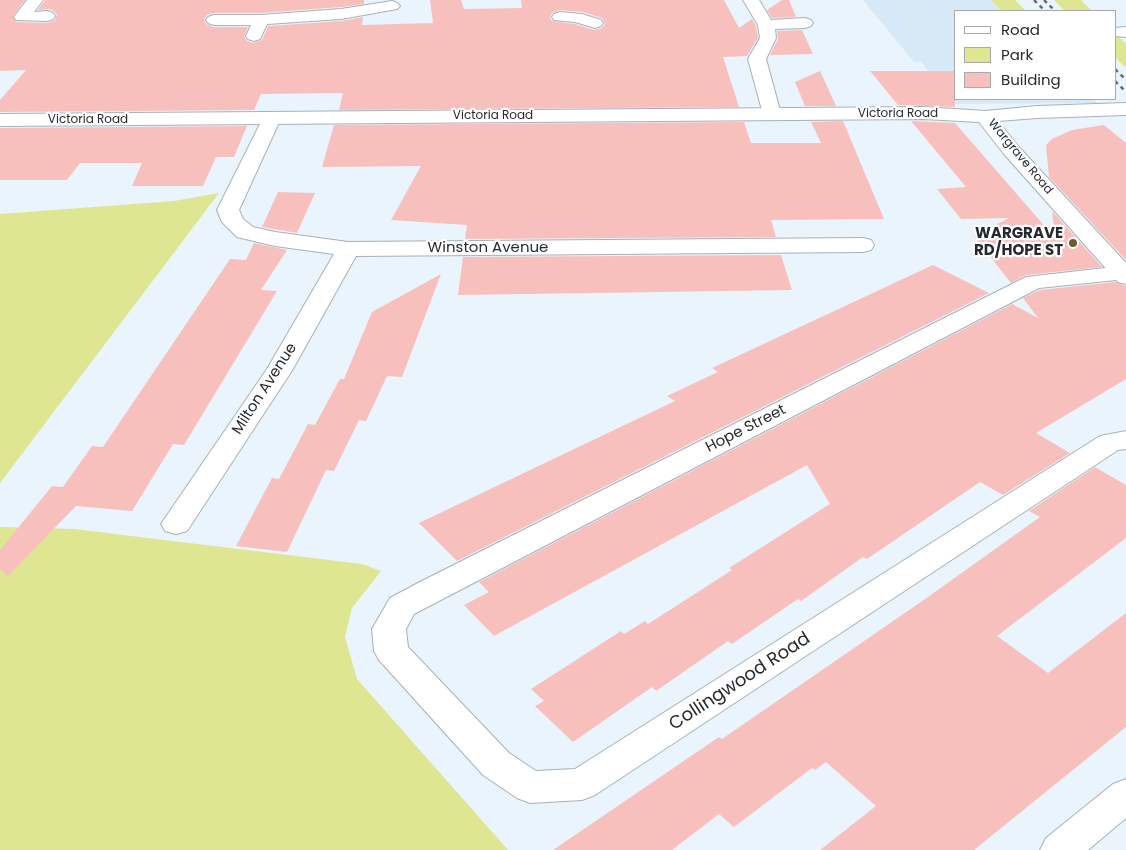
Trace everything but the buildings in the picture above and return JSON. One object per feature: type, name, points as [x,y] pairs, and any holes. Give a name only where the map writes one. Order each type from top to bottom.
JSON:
[{"type":"street","points":[[35,0],[15,17],[47,16]]},
{"type":"street","points":[[576,17],[580,8],[579,0]]},
{"type":"street","points":[[751,0],[766,25],[768,38],[757,59],[772,114]]},
{"type":"street","points":[[214,20],[261,20],[341,14],[395,6]]},
{"type":"street","points":[[560,16],[576,17],[595,23]]},
{"type":"street","points":[[254,36],[261,20]]},
{"type":"street","points":[[766,25],[805,23]]},
{"type":"street","name":"Wargrave Road","points":[[985,117],[1037,112],[1126,109]]},
{"type":"street","name":"Victoria Road","points":[[0,120],[772,114],[932,114],[985,117]]},
{"type":"street","name":"Wargrave Road","points":[[985,117],[1011,150],[1124,275]]},
{"type":"street","name":"Winston Avenue","points":[[272,118],[228,210],[232,222],[245,232],[275,239],[348,249],[863,244]]},
{"type":"street","name":"Milton Avenue","points":[[176,524],[280,369],[348,249]]},
{"type":"street","name":"Hope Street","points":[[389,629],[402,606],[422,595],[1034,282],[1124,275]]},
{"type":"street","name":"Collingwood Road","points":[[389,629],[391,651],[496,764],[530,787],[582,784],[1110,442],[1126,440]]},
{"type":"street","points":[[1060,850],[1126,795]]},
{"type":"shaded area","points":[[863,0],[991,0],[1001,10],[954,10],[954,100],[1094,100],[1097,103],[949,104],[922,62],[914,62]]},
{"type":"green space","points":[[991,0],[1015,0],[1025,10],[1001,10]]},
{"type":"green space","points":[[1054,0],[1081,0],[1091,10],[1064,10]]},
{"type":"green space","points":[[1116,34],[1126,44],[1126,68],[1116,58]]},
{"type":"green space","points":[[219,193],[0,483],[0,214],[174,201]]},
{"type":"green space","points":[[0,527],[74,529],[362,564],[381,571],[352,608],[345,637],[357,679],[508,850],[0,850]]},
{"type":"railway","points":[[1034,0],[1044,10]]},
{"type":"railway","points":[[1044,0],[1054,10]]},
{"type":"railway","points":[[1116,70],[1126,80]]},
{"type":"railway","points":[[1116,82],[1126,92]]},
{"type":"place","name":"WARGRAVE RD/HOPE ST","points":[[1073,243]]}]
